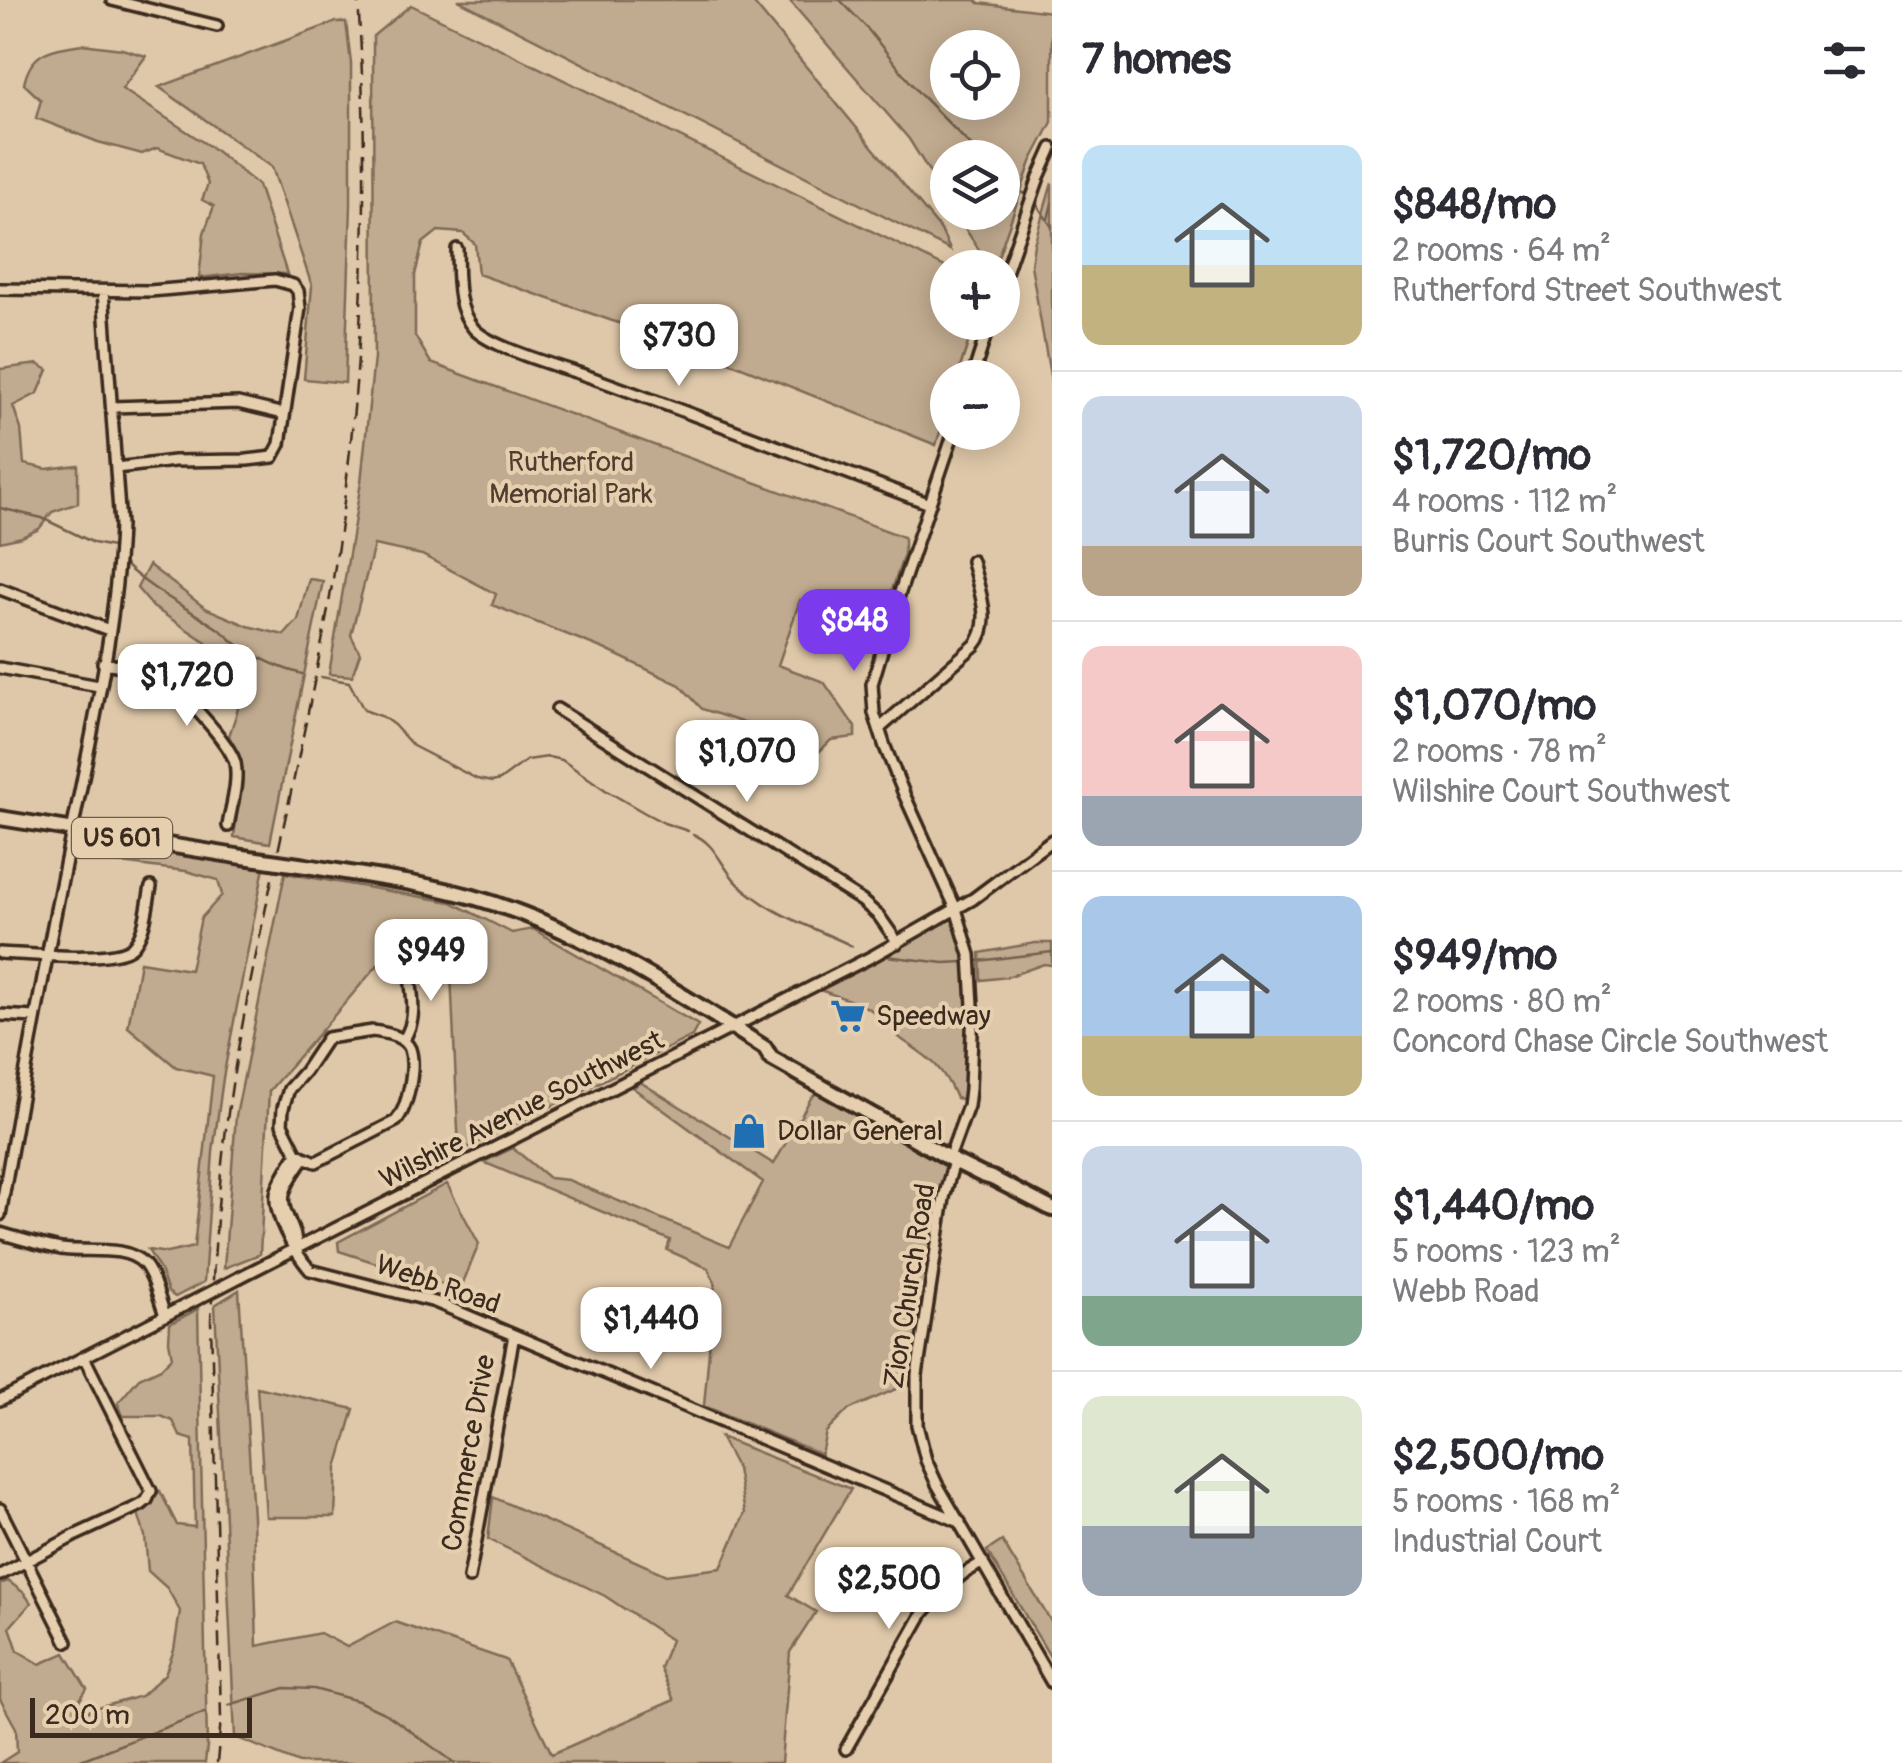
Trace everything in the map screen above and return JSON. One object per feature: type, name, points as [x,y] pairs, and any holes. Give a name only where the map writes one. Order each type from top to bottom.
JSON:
[{"type":"highway","name":"US 601","points":[[0,818],[424,886],[524,914],[587,942],[765,1048],[775,1049],[982,1176],[1052,1209]]},
{"type":"street","points":[[112,0],[217,26]]},
{"type":"street","points":[[1014,250],[1052,148]]},
{"type":"street","points":[[457,249],[461,305],[467,320],[484,338],[930,504]]},
{"type":"street","points":[[0,289],[150,291],[260,281],[284,282],[298,291],[300,308],[280,444],[274,458],[174,461],[116,468]]},
{"type":"street","points":[[0,1215],[99,686],[119,550],[103,291]]},
{"type":"street","points":[[112,407],[238,404],[284,414]]},
{"type":"street","name":"Zion Church Road","points":[[948,450],[875,670],[872,704],[904,794],[956,909],[970,955],[973,1022],[968,1106],[944,1198],[916,1376],[915,1405],[918,1434],[937,1484],[1052,1683]]},
{"type":"street","points":[[878,729],[984,634],[985,620],[972,561]]},
{"type":"street","points":[[0,589],[108,630]]},
{"type":"street","points":[[103,663],[140,670],[166,681],[232,754],[236,767],[228,826]]},
{"type":"street","points":[[0,668],[99,686]]},
{"type":"street","points":[[557,710],[850,892],[878,916],[898,943]]},
{"type":"street","name":"Wilshire Avenue Southwest","points":[[0,1400],[898,943],[956,909],[1052,840]]},
{"type":"street","points":[[0,953],[120,954],[137,939],[151,887]]},
{"type":"street","points":[[403,1040],[413,1022],[407,953]]},
{"type":"street","points":[[0,1015],[35,1016]]},
{"type":"street","points":[[373,1031],[403,1040],[410,1048],[404,1112],[396,1121],[316,1162],[300,1156],[282,1124],[284,1108],[290,1090],[327,1038],[373,1031]]},
{"type":"street","points":[[296,1249],[275,1200],[277,1190],[300,1156]]},
{"type":"street","points":[[0,1233],[63,1249],[131,1255],[148,1270],[165,1315]]},
{"type":"street","name":"Webb Road","points":[[296,1249],[305,1264],[317,1273],[434,1302],[960,1522]]},
{"type":"street","name":"Commerce Drive","points":[[469,1578],[514,1336]]},
{"type":"street","points":[[0,1575],[141,1506],[152,1491],[84,1357]]},
{"type":"street","points":[[0,1510],[67,1642]]},
{"type":"street","points":[[846,1749],[923,1613],[943,1590],[983,1562]]},
{"type":"green space","points":[[458,0],[751,0],[930,217],[930,230],[941,230],[950,250]]},
{"type":"green space","points":[[789,0],[976,0],[1052,12],[1052,122],[1020,194],[1020,140],[930,140],[930,173],[909,139]]},
{"type":"green space","name":"Rutherford Memorial Park","points":[[411,5],[930,260],[930,340],[969,340],[963,360],[930,360],[930,443],[724,360],[478,274],[475,244],[463,233],[438,231],[423,243],[415,275],[415,336],[431,363],[904,537],[904,554],[880,627],[800,600],[778,665],[824,682],[855,727],[855,737],[831,740],[813,754],[798,741],[702,709],[680,685],[604,649],[492,605],[496,594],[422,555],[374,545],[351,635],[360,653],[352,676],[329,674],[361,482],[374,358],[373,36]]},
{"type":"green space","points":[[336,22],[346,22],[351,63],[345,383],[304,379],[312,286],[272,167],[159,87]]},
{"type":"green space","points":[[82,44],[146,56],[122,89],[215,150],[258,185],[287,274],[242,273],[199,278],[204,233],[214,206],[202,200],[208,184],[200,164],[157,148],[142,154],[98,142],[36,118],[41,100],[24,84],[32,64],[44,53]]},
{"type":"green space","points":[[1052,183],[1052,387],[1031,265]]},
{"type":"green space","points":[[966,230],[1007,230],[1000,250],[979,250]]},
{"type":"green space","points":[[38,364],[48,370],[38,393],[13,406],[21,429],[24,464],[47,469],[78,465],[78,503],[52,512],[39,529],[0,542],[0,369]]},
{"type":"green space","points":[[149,565],[205,608],[248,626],[284,635],[298,620],[309,579],[323,581],[270,843],[234,837],[239,754],[229,736],[238,709],[227,694],[217,700],[197,702],[189,677],[207,661],[206,642],[153,607],[137,588]]},
{"type":"green space","points":[[109,843],[264,867],[223,1078],[213,1152],[204,1282],[175,1297],[168,1292],[148,1250],[167,1253],[194,1247],[213,1076],[176,1067],[128,1027],[140,962],[190,970],[201,918],[222,895],[218,880],[186,871],[103,861]]},
{"type":"green space","points":[[285,873],[451,902],[512,933],[533,929],[698,1025],[692,1036],[459,1152],[449,928],[408,930],[269,1091],[260,1254],[224,1268],[236,1116]]},
{"type":"green space","points":[[953,918],[968,984],[963,1099],[956,1098],[935,1065],[900,1038],[880,1016],[855,1002],[817,989]]},
{"type":"green space","points":[[1052,943],[1052,965],[981,980],[980,953]]},
{"type":"green space","points":[[640,1082],[774,1164],[811,1098],[819,1091],[949,1164],[944,1174],[910,1383],[848,1410],[826,1432],[821,1454],[704,1406],[715,1283],[708,1268],[667,1250],[670,1240],[483,1162],[513,1148],[549,1178],[568,1180],[729,1247],[763,1182],[633,1088]]},
{"type":"green space","points":[[447,1184],[479,1244],[460,1290],[339,1251],[338,1242]]},
{"type":"green space","points":[[239,1290],[257,1646],[320,1633],[347,1647],[395,1622],[506,1660],[552,1754],[674,1700],[660,1668],[671,1640],[605,1596],[488,1539],[493,1497],[666,1575],[721,1568],[745,1513],[737,1469],[720,1437],[851,1489],[788,1595],[816,1612],[790,1652],[781,1763],[299,1763],[235,1737],[215,1305]]},
{"type":"green space","points":[[198,1309],[205,1763],[0,1763],[17,1752],[16,1728],[0,1699],[0,1584],[8,1581],[31,1603],[10,1627],[18,1651],[40,1664],[65,1653],[87,1689],[74,1709],[77,1714],[141,1696],[165,1674],[174,1650],[180,1611],[167,1588],[148,1571],[145,1536],[137,1510],[160,1491],[177,1525],[195,1527],[193,1440],[180,1436],[173,1421],[161,1416],[123,1416],[118,1403],[139,1378],[161,1368],[172,1357],[170,1324]]},
{"type":"green space","points":[[257,1387],[354,1409],[337,1468],[335,1517],[266,1517]]},
{"type":"green space","points":[[1002,1541],[1052,1623],[1052,1660],[987,1551]]},
{"type":"waterway","points":[[840,0],[918,92],[965,140]]},
{"type":"waterway","points":[[1020,191],[1030,196]]},
{"type":"waterway","points":[[1035,202],[1052,227]]},
{"type":"waterway","points":[[1048,219],[1052,203]]},
{"type":"waterway","points":[[0,508],[42,518],[94,543],[112,547]]},
{"type":"waterway","points":[[124,564],[246,650],[302,674]]},
{"type":"waterway","points":[[321,677],[349,682],[364,710],[394,725],[413,746],[477,779],[500,780],[527,760],[562,760],[645,813],[688,831]]},
{"type":"waterway","points":[[693,834],[710,846],[735,880],[753,896],[789,918],[852,946]]},
{"type":"waterway","points":[[978,961],[1052,952]]},
{"type":"waterway","points":[[886,956],[964,962]]},
{"type":"waterway","points":[[229,1705],[285,1688],[314,1689],[358,1701],[388,1715],[455,1763]]},
{"type":"waterway","points":[[73,1763],[205,1712]]},
{"type":"railway","points":[[217,1763],[221,1718],[211,1320],[217,1218],[238,1049],[325,626],[348,471],[361,314],[363,235],[358,0]]},
{"type":"place","name":"Speedway","points":[[848,1016]]},
{"type":"place","name":"Dollar General","points":[[749,1131]]}]
